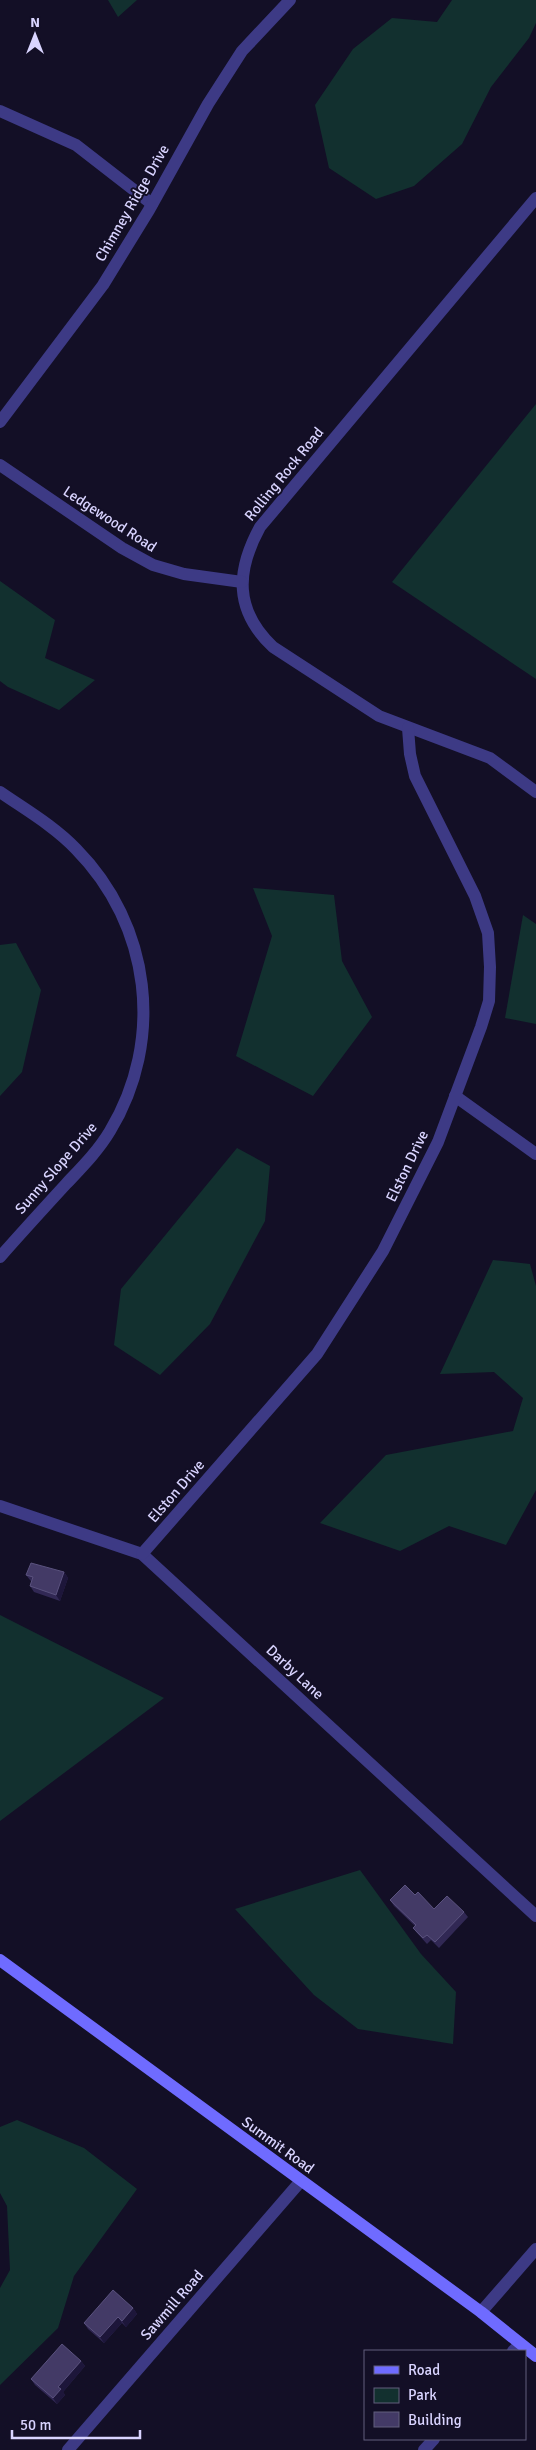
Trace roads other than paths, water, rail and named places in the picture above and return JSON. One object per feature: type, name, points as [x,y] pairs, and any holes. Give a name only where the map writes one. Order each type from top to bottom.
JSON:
[{"type":"main road","name":"Summit Road","points":[[0,1960],[300,2182],[481,2312],[516,2348]]},
{"type":"street","name":"Chimney Ridge Drive","points":[[0,422],[103,285],[152,204],[208,104],[242,51],[290,0]]},
{"type":"street","points":[[0,111],[76,145],[152,204]]},
{"type":"street","name":"Rolling Rock Road","points":[[536,198],[260,527],[250,545],[244,565],[242,582],[245,607],[251,621],[259,634],[273,647],[379,716],[490,758],[536,792]]},
{"type":"street","name":"Ledgewood Road","points":[[0,465],[122,548],[153,565],[184,574],[242,582]]},
{"type":"street","name":"Elston Drive","points":[[142,1554],[317,1354],[383,1251],[438,1142],[489,1001],[488,933],[475,896],[415,776],[410,754],[408,728]]},
{"type":"street","name":"Sunny Slope Drive","points":[[0,792],[57,832],[86,859],[106,884],[128,926],[136,949],[141,972],[144,1012],[137,1067],[124,1105],[109,1133],[95,1152],[0,1257]]},
{"type":"street","points":[[455,1096],[536,1154]]},
{"type":"street","name":"Darby Lane","points":[[0,1506],[142,1554],[536,1916]]},
{"type":"street","name":"Sawmill Road","points":[[68,2450],[300,2182]]},
{"type":"street","points":[[481,2312],[536,2248]]},
{"type":"street","points":[[424,2450],[433,2440]]}]
